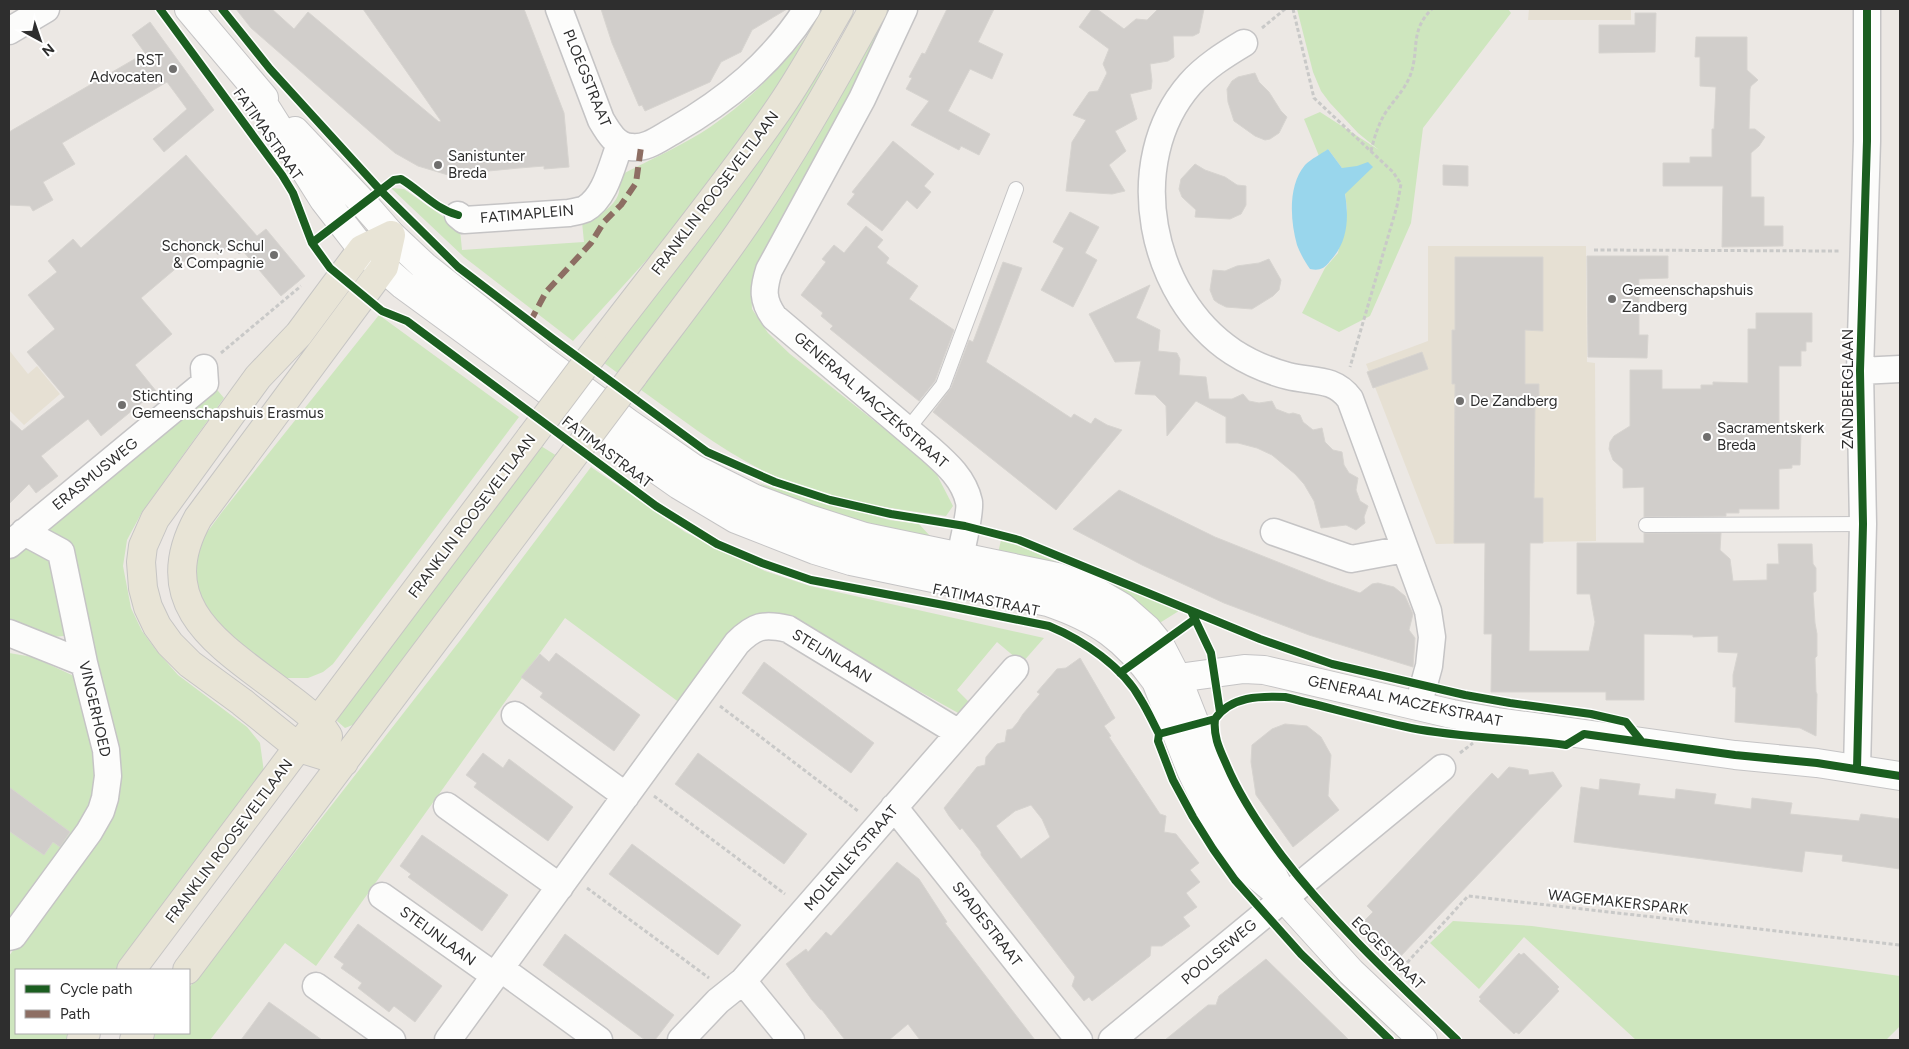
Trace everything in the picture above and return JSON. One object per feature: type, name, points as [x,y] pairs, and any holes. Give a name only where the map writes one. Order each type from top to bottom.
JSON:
[{"type":"main road","name":"FRANKLIN ROOSEVELTLAAN","points":[[133,969],[656,271],[701,216],[760,135],[804,69],[839,9]]},
{"type":"main road","points":[[188,969],[738,234],[762,199],[835,79],[873,9]]},
{"type":"main road","points":[[344,762],[299,748],[242,702],[190,664],[170,644],[157,626],[148,607],[142,576],[143,546],[155,519],[258,377],[299,334],[362,249],[390,235]]},
{"type":"main road","points":[[344,762],[319,722],[245,664],[202,627],[193,614],[184,589],[182,573],[185,549],[198,518],[384,267],[390,235]]},
{"type":"street","points":[[9,31],[46,9]]},
{"type":"street","name":"FATIMASTRAAT","points":[[189,9],[252,86],[364,204],[390,235],[424,266],[540,358],[628,423],[692,468],[753,498],[956,570]]},
{"type":"street","name":"PLOEGSTRAAT","points":[[559,9],[601,120],[609,133],[620,144]]},
{"type":"street","points":[[620,144],[630,147],[641,147],[706,112],[764,63],[795,27],[806,9]]},
{"type":"street","name":"GENERAAL MACZEKSTRAAT","points":[[904,9],[862,99],[769,270],[764,288],[767,307],[774,317],[952,468],[964,486],[970,504],[956,570]]},
{"type":"street","name":"ZANDBERGLAAN","points":[[1857,769],[1864,524],[1860,371],[1867,141],[1867,9]]},
{"type":"street","points":[[1244,43],[1215,60],[1189,85],[1162,132],[1152,178],[1155,229],[1161,254],[1170,277],[1185,303],[1204,328],[1218,341],[1259,367],[1289,376],[1336,385],[1343,390],[1354,408],[1428,611],[1432,637],[1428,666],[1418,706]]},
{"type":"street","name":"FATIMASTRAAT","points":[[252,86],[324,200],[362,249],[403,285],[679,485],[736,519],[806,547],[851,561],[956,570]]},
{"type":"street","name":"FATIMAPLEIN","points":[[458,215],[464,220],[569,213],[585,209],[596,199],[606,182],[620,144]]},
{"type":"street","name":"ERASMUSWEG","points":[[16,538],[205,383],[204,368]]},
{"type":"street","points":[[1860,371],[1900,369]]},
{"type":"street","points":[[1274,532],[1351,559],[1404,549]]},
{"type":"street","name":"VINGERHOED","points":[[9,937],[13,936],[89,832],[101,811],[108,776],[106,750],[84,663],[61,552],[16,538]]},
{"type":"street","points":[[956,570],[1057,577],[1110,598],[1147,628],[1160,644],[1167,679],[1229,802],[1264,857],[1284,898],[1351,972],[1423,1040]]},
{"type":"street","name":"STEIJNLAAN","points":[[448,1040],[701,692],[748,631],[762,626],[788,629],[959,733]]},
{"type":"street","points":[[9,634],[84,663]]},
{"type":"street","name":"MOLENLEYSTRAAT","points":[[680,1040],[718,1001],[736,987],[806,910],[1015,669]]},
{"type":"street","name":"GENERAAL MACZEKSTRAAT","points":[[1167,679],[1244,669],[1264,670],[1452,714],[1734,755],[1817,763],[1900,776]]},
{"type":"street","points":[[514,715],[631,789]]},
{"type":"street","name":"POOLSEWEG","points":[[1112,1040],[1442,768]]},
{"type":"street","points":[[447,806],[564,881]]},
{"type":"street","name":"SPADESTRAAT","points":[[886,817],[1078,1040]]},
{"type":"street","name":"STEIJNLAAN","points":[[382,896],[599,1040]]},
{"type":"street","points":[[316,986],[392,1040]]},
{"type":"street","points":[[736,987],[791,1040]]},
{"type":"lane","points":[[907,430],[943,385],[1016,189]]},
{"type":"lane","points":[[1646,525],[1864,524]]},
{"type":"path","points":[[1293,9],[1314,98],[1393,172],[1401,184],[1397,206],[1343,390]]},
{"type":"path","points":[[1371,151],[1375,134],[1384,115],[1409,78],[1415,56],[1416,33],[1422,20],[1432,9]]},
{"type":"path","points":[[1594,250],[1864,252]]},
{"type":"path","points":[[204,368],[302,285]]},
{"type":"path","points":[[701,692],[886,817]]},
{"type":"path","points":[[1469,736],[1479,738]]},
{"type":"path","points":[[631,789],[806,910]]},
{"type":"path","points":[[564,881],[736,987]]},
{"type":"shaded area","points":[[1529,9],[1631,9],[1631,20],[1528,20]]},
{"type":"shaded area","points":[[1428,246],[1586,246],[1587,362],[1595,363],[1596,541],[1436,544],[1366,364],[1428,341]]},
{"type":"shaded area","points":[[9,350],[28,374],[37,366],[60,394],[24,425],[9,410]]},
{"type":"green space","points":[[882,9],[893,9],[854,92],[766,252],[751,288],[752,309],[768,333],[790,354],[921,458],[937,475],[953,506],[946,516],[888,508],[849,500],[793,484],[772,475],[731,452],[634,385]]},
{"type":"green space","points":[[1297,9],[1508,9],[1511,13],[1423,128],[1411,223],[1370,316],[1339,332],[1302,313],[1325,268],[1338,253],[1347,209],[1342,168],[1328,149],[1319,156],[1304,119],[1320,112],[1379,150],[1358,133],[1321,91],[1313,72]]},
{"type":"green space","points":[[806,37],[742,146],[692,210],[573,341],[464,257],[391,188],[404,189],[448,220],[459,220],[462,250],[584,242],[582,222],[599,215],[614,203],[619,192],[619,176],[681,144],[716,123],[757,89]]},
{"type":"green space","points":[[817,67],[828,75],[729,228],[619,374],[604,363],[712,218]]},
{"type":"green space","points":[[379,315],[519,417],[333,664],[323,672],[308,678],[283,678],[222,633],[193,593],[197,546]]},
{"type":"green space","points":[[213,385],[224,398],[142,512],[127,540],[123,566],[131,608],[142,631],[178,675],[247,727],[260,743],[264,772],[127,969],[15,969],[15,1034],[78,1034],[74,1040],[9,1040],[9,956],[76,863],[115,758],[40,531]]},
{"type":"green space","points":[[541,446],[557,456],[355,724],[345,728],[337,721],[341,710]]},
{"type":"green space","points":[[591,467],[685,532],[765,571],[810,586],[1044,638],[1022,663],[997,642],[957,690],[969,702],[960,714],[802,626],[780,619],[680,703],[565,618],[316,966],[285,943],[210,1040],[148,1040],[153,1034],[190,1034],[190,987],[462,638]]},
{"type":"green space","points":[[758,483],[889,520],[919,524],[930,536],[912,536],[812,510]]},
{"type":"green space","points":[[1001,540],[1182,609],[1158,624],[998,553]]},
{"type":"green space","points":[[24,544],[50,559],[65,617],[64,636],[52,637],[9,621],[9,557]]},
{"type":"green space","points":[[9,653],[33,657],[74,676],[101,772],[98,798],[9,923]]},
{"type":"green space","points":[[1453,921],[1532,926],[1900,976],[1900,1026],[1886,1040],[1636,1040],[1524,937],[1479,989],[1430,943]]},
{"type":"water","points":[[1328,149],[1342,168],[1368,162],[1373,167],[1345,194],[1346,229],[1336,254],[1323,268],[1313,270],[1308,266],[1297,245],[1292,214],[1293,193],[1299,173],[1305,165]]},
{"type":"building","points":[[236,9],[272,9],[294,29],[308,12],[439,122],[441,121],[363,9],[524,9],[564,113],[569,167],[544,169],[544,166],[448,175],[418,166],[395,153],[376,137],[251,28]]},
{"type":"building","points":[[601,9],[787,9],[752,30],[741,52],[721,62],[710,82],[645,111],[642,105],[639,106],[612,43]]},
{"type":"building","points":[[947,9],[994,9],[978,42],[1003,54],[992,79],[970,69],[948,111],[990,134],[979,155],[961,146],[959,150],[911,125],[929,101],[906,89],[912,78],[909,77],[922,53],[925,54]]},
{"type":"building","points":[[1092,9],[1097,9],[1124,29],[1136,19],[1147,20],[1158,9],[1204,9],[1199,33],[1193,36],[1173,36],[1174,57],[1168,61],[1150,64],[1151,89],[1130,94],[1137,119],[1115,131],[1126,151],[1109,165],[1125,191],[1112,194],[1066,191],[1072,142],[1086,120],[1073,115],[1089,92],[1098,91],[1107,73],[1103,64],[1109,49],[1079,27]]},
{"type":"building","points":[[1635,13],[1656,13],[1655,52],[1599,53],[1599,25],[1635,25]]},
{"type":"building","points":[[150,22],[214,110],[164,152],[153,139],[187,109],[167,82],[62,143],[75,164],[43,182],[53,200],[33,211],[30,206],[9,205],[9,132],[145,53],[132,35]]},
{"type":"building","points":[[1696,37],[1747,37],[1747,70],[1758,80],[1750,89],[1749,129],[1755,129],[1765,137],[1751,153],[1751,197],[1764,197],[1764,226],[1783,226],[1783,246],[1722,247],[1723,186],[1663,186],[1663,163],[1690,163],[1690,157],[1712,157],[1712,129],[1714,129],[1716,87],[1700,86],[1700,57],[1695,57]]},
{"type":"building","points":[[1255,73],[1259,82],[1269,92],[1287,117],[1279,133],[1265,140],[1255,136],[1234,121],[1228,102],[1227,89],[1232,81],[1238,77]]},
{"type":"building","points":[[893,141],[934,174],[924,186],[931,192],[917,209],[907,200],[882,231],[847,204],[855,194],[852,192]]},
{"type":"building","points":[[186,155],[257,236],[266,229],[305,276],[281,296],[243,251],[239,254],[231,244],[218,255],[207,242],[141,298],[172,334],[135,365],[156,391],[101,436],[88,419],[41,456],[58,476],[36,493],[29,484],[9,504],[9,419],[22,431],[65,397],[27,352],[55,329],[28,295],[57,272],[48,261],[73,239],[81,248]]},
{"type":"building","points":[[1195,164],[1205,170],[1225,177],[1237,185],[1246,186],[1246,205],[1241,214],[1230,219],[1195,217],[1196,210],[1182,197],[1179,189],[1181,179]]},
{"type":"building","points":[[1443,165],[1468,166],[1468,186],[1443,185]]},
{"type":"building","points":[[1070,212],[1099,227],[1085,253],[1097,260],[1073,307],[1041,290],[1064,248],[1053,242]]},
{"type":"building","points":[[866,226],[883,240],[877,247],[889,258],[886,263],[918,286],[909,299],[954,330],[935,381],[919,401],[830,329],[833,326],[821,316],[823,313],[801,295],[826,262],[822,259],[834,245],[844,253]]},
{"type":"building","points":[[1587,256],[1668,256],[1668,278],[1639,279],[1639,335],[1648,335],[1647,358],[1588,357]]},
{"type":"building","points":[[1455,257],[1543,257],[1543,331],[1525,330],[1525,384],[1539,384],[1539,403],[1535,403],[1534,498],[1543,498],[1543,543],[1530,543],[1529,651],[1589,651],[1595,622],[1590,594],[1577,594],[1577,543],[1644,543],[1644,533],[1721,533],[1720,550],[1730,559],[1733,581],[1767,580],[1767,564],[1779,564],[1778,544],[1812,544],[1813,564],[1816,568],[1816,591],[1813,593],[1817,634],[1817,656],[1815,658],[1817,694],[1816,736],[1800,728],[1735,722],[1736,687],[1733,687],[1733,675],[1738,653],[1718,652],[1718,636],[1693,637],[1693,635],[1644,634],[1644,700],[1606,700],[1606,692],[1491,692],[1492,634],[1484,634],[1485,543],[1454,543],[1455,384],[1452,384],[1452,330],[1455,330]]},
{"type":"building","points":[[1269,259],[1281,280],[1279,290],[1273,296],[1252,309],[1226,307],[1214,300],[1210,290],[1213,270],[1225,271],[1237,266],[1259,263]]},
{"type":"building","points":[[1003,262],[1022,268],[986,362],[1071,418],[1074,414],[1091,424],[1095,418],[1107,425],[1122,430],[1056,510],[933,412],[951,388],[969,340],[973,342]]},
{"type":"building","points":[[1150,285],[1136,318],[1160,330],[1158,351],[1177,353],[1180,359],[1179,375],[1206,377],[1209,399],[1232,399],[1243,394],[1249,401],[1259,403],[1272,401],[1276,409],[1289,414],[1300,415],[1303,422],[1313,430],[1322,428],[1325,442],[1333,450],[1342,452],[1344,465],[1349,473],[1358,478],[1356,490],[1360,501],[1368,506],[1364,517],[1365,523],[1356,530],[1346,525],[1321,528],[1314,501],[1304,484],[1295,474],[1272,455],[1257,448],[1238,443],[1226,443],[1226,417],[1196,401],[1167,436],[1166,406],[1155,395],[1135,394],[1141,361],[1115,362],[1089,314]]},
{"type":"building","name":"Sacramentskerk Breda","points":[[1756,313],[1812,313],[1812,342],[1806,342],[1806,351],[1801,351],[1801,366],[1779,366],[1779,430],[1792,430],[1792,433],[1801,433],[1800,465],[1779,469],[1779,509],[1739,509],[1739,513],[1726,513],[1726,516],[1644,517],[1644,487],[1623,488],[1623,469],[1613,460],[1609,449],[1610,442],[1614,436],[1630,426],[1630,370],[1662,370],[1662,389],[1701,389],[1701,385],[1713,385],[1713,382],[1748,383],[1748,329],[1756,329]]},
{"type":"building","points":[[1422,352],[1428,369],[1373,388],[1367,372]]},
{"type":"building","points":[[1119,490],[1215,537],[1328,582],[1360,593],[1372,584],[1378,583],[1394,587],[1405,596],[1413,614],[1409,630],[1415,638],[1413,667],[1309,635],[1224,603],[1142,565],[1073,529]]},
{"type":"building","points":[[556,653],[640,715],[614,751],[540,697],[543,693],[521,677],[540,654],[549,662]]},
{"type":"building","points":[[1080,658],[1115,718],[1104,726],[1111,736],[1109,737],[1160,814],[1166,816],[1164,832],[1176,834],[1199,863],[1190,870],[1200,882],[1186,893],[1197,907],[1183,917],[1190,926],[1162,946],[1151,946],[1150,956],[1092,1001],[1089,997],[1084,1001],[1072,986],[1075,977],[981,855],[981,852],[962,828],[960,830],[944,808],[977,767],[985,765],[986,757],[997,744],[1005,742],[1007,730],[1012,729],[1018,722],[1040,694],[1037,692],[1057,669],[1066,668]],"holes":[[[1031,805],[1042,819],[1050,837],[1021,859],[996,826],[1015,811]]]},
{"type":"building","points":[[764,662],[874,743],[851,773],[742,693]]},
{"type":"building","points":[[1285,724],[1307,726],[1321,737],[1331,755],[1328,796],[1339,810],[1293,847],[1256,795],[1251,762],[1252,745],[1272,729]]},
{"type":"building","points":[[483,753],[503,768],[509,759],[573,807],[548,841],[474,787],[477,783],[466,775]]},
{"type":"building","points":[[698,753],[807,834],[784,864],[675,784]]},
{"type":"building","points":[[1509,767],[1528,770],[1529,775],[1553,772],[1562,786],[1399,958],[1385,945],[1381,949],[1358,927],[1373,912],[1367,906],[1492,773],[1498,779]]},
{"type":"building","points":[[1600,779],[1640,784],[1638,795],[1675,799],[1676,789],[1716,794],[1714,804],[1751,809],[1752,798],[1792,803],[1790,814],[1859,821],[1861,814],[1900,819],[1900,869],[1842,861],[1843,855],[1805,851],[1802,872],[1574,842],[1581,787],[1599,790]]},
{"type":"building","points":[[9,787],[70,832],[60,847],[53,842],[44,855],[9,831]]},
{"type":"building","points":[[422,835],[508,895],[482,931],[408,877],[411,874],[400,866]]},
{"type":"building","points":[[632,844],[741,925],[718,955],[609,874]]},
{"type":"building","points":[[897,862],[919,879],[947,922],[945,923],[1035,1040],[920,1040],[908,1024],[889,1040],[845,1040],[812,1000],[786,964],[806,949],[808,952],[826,932],[831,936]]},
{"type":"building","points":[[358,924],[442,986],[415,1022],[394,1006],[389,1012],[358,988],[362,983],[341,968],[344,964],[334,957]]},
{"type":"building","points":[[565,934],[674,1015],[655,1040],[645,1040],[543,965]]},
{"type":"building","points":[[1519,953],[1521,955],[1524,953],[1559,987],[1557,989],[1559,991],[1519,1034],[1516,1032],[1514,1034],[1479,1001],[1481,999],[1479,997]]},
{"type":"building","points":[[1266,959],[1349,1040],[1165,1040],[1208,1005],[1216,1005],[1219,996]]},
{"type":"building","points":[[269,1002],[322,1040],[241,1040]]},
{"type":"marked path","points":[[530,322],[546,292],[591,243],[604,222],[621,205],[636,183],[641,147]]},
{"type":"cycle path","points":[[160,9],[282,175],[293,193],[312,243],[330,268],[382,311],[407,321],[656,506],[717,544],[762,563],[811,580],[1049,626],[1088,647],[1124,676],[1146,708],[1159,734]]},
{"type":"cycle path","points":[[222,9],[270,69],[381,191],[458,267],[707,452],[775,482],[830,500],[891,514],[965,526],[1019,540],[1260,639],[1332,664],[1465,695],[1591,714],[1626,722],[1642,742]]},
{"type":"cycle path","points":[[1857,769],[1863,524],[1860,371],[1867,141],[1867,9]]},
{"type":"cycle path","points":[[312,243],[394,180],[401,179],[442,209],[458,215]]},
{"type":"cycle path","points":[[1191,611],[1211,653],[1220,712]]},
{"type":"cycle path","points":[[1120,673],[1195,619]]},
{"type":"cycle path","points":[[1159,734],[1215,719],[1229,706],[1247,699],[1256,697],[1285,697],[1411,728],[1450,734],[1566,745],[1584,734],[1735,755],[1817,763],[1900,776]]},
{"type":"cycle path","name":"EGGESTRAAT","points":[[1215,719],[1215,732],[1218,743],[1233,778],[1252,813],[1282,856],[1344,929],[1457,1040]]},
{"type":"cycle path","points":[[1159,734],[1158,741],[1173,780],[1193,817],[1235,880],[1301,954],[1390,1040]]},
{"type":"place","name":"RST Advocaten","points":[[173,69]]},
{"type":"place","name":"Sanistunter Breda","points":[[438,165]]},
{"type":"place","name":"Schonck, Schul & Compagnie","points":[[274,255]]},
{"type":"place","name":"Gemeenschapshuis Zandberg","points":[[1612,299]]},
{"type":"place","name":"De Zandberg","points":[[1460,401]]},
{"type":"place","name":"Stichting Gemeenschapshuis Erasmus","points":[[122,405]]},
{"type":"place","name":"Sacramentskerk Breda","points":[[1707,437]]}]
